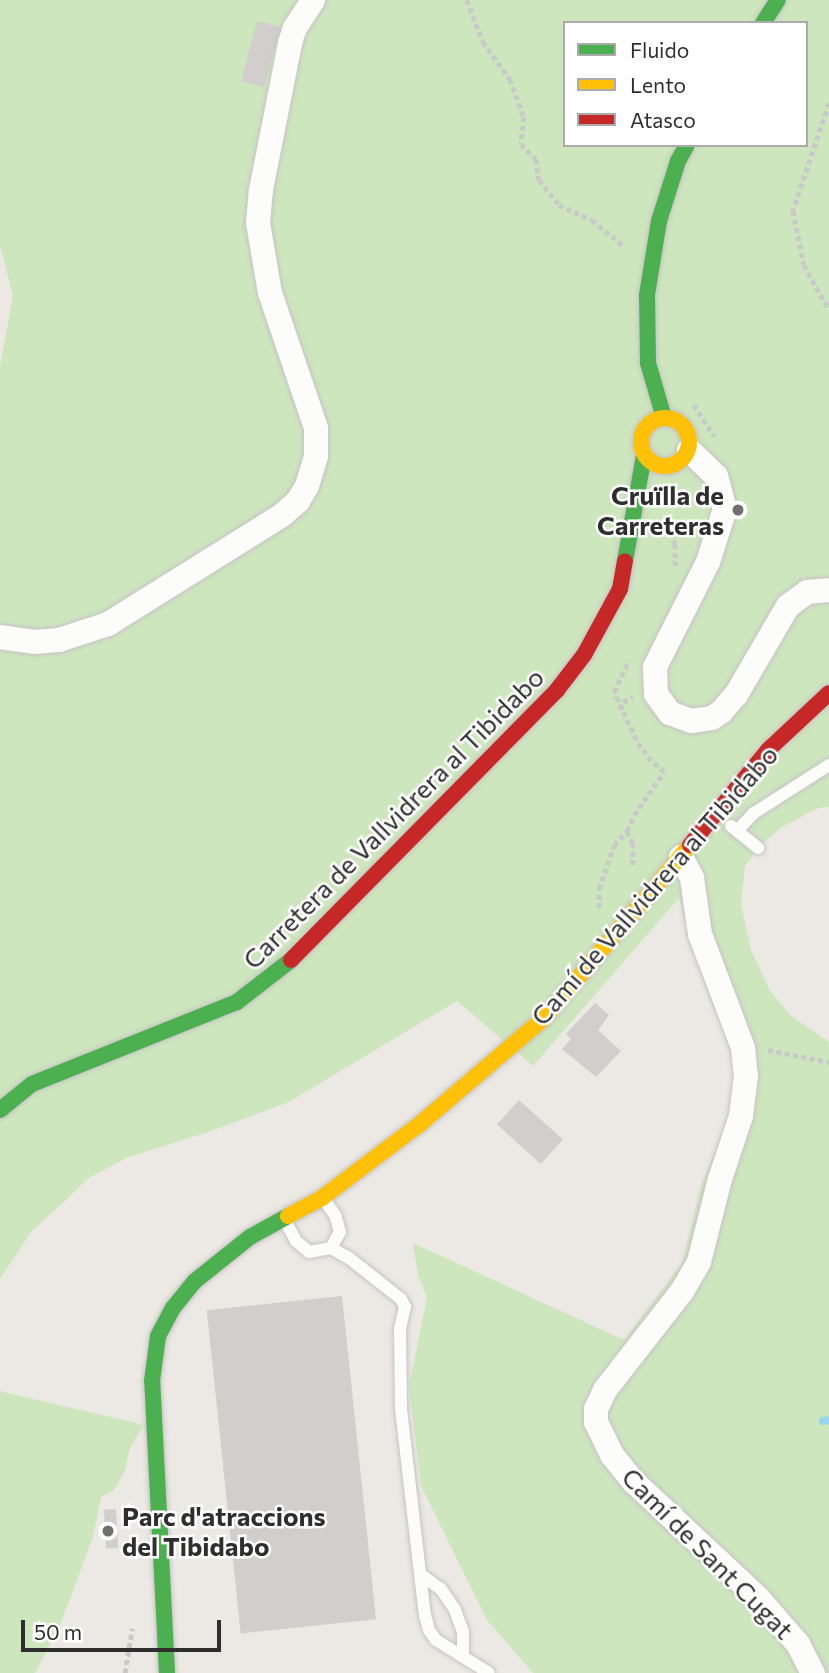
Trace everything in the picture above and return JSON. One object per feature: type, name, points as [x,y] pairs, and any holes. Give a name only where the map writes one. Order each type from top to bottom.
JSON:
[{"type":"street","points":[[0,637],[34,642],[59,640],[108,624],[281,516],[298,501],[307,486],[316,456],[316,428],[271,293],[258,223],[261,190],[290,43],[295,28],[313,0]]},
{"type":"street","points":[[764,21],[778,0]]},
{"type":"street","points":[[664,418],[649,363],[647,295],[659,220],[678,161],[686,147]]},
{"type":"street","points":[[664,418],[672,419],[685,428],[690,442],[689,450],[679,463],[672,466],[656,465],[644,455],[641,447],[644,430],[649,424],[664,418]]},
{"type":"street","points":[[689,450],[716,476],[724,509],[709,562],[655,667],[654,683],[662,705],[670,713],[691,721],[712,718],[721,712],[736,695],[789,606],[797,597],[826,584]]},
{"type":"street","name":"Carretera de Vallvidrera al Tibidabo","points":[[0,1110],[32,1084],[237,1002],[254,992],[292,960],[557,690],[584,655],[620,589],[639,495],[644,455]]},
{"type":"street","name":"Camí de Vallvidrera al Tibidabo","points":[[167,1673],[152,1381],[155,1349],[163,1323],[195,1280],[250,1237],[323,1197],[420,1124],[544,1018],[768,750],[829,693]]},
{"type":"street","name":"Camí de Sant Cugat","points":[[681,857],[692,878],[700,934],[743,1048],[746,1076],[741,1116],[699,1262],[683,1290],[605,1390],[596,1409],[596,1422],[612,1455],[628,1475],[759,1599],[798,1644],[813,1673]]},
{"type":"lane","points":[[737,831],[754,813],[829,765]]},
{"type":"lane","points":[[715,813],[758,849]]},
{"type":"lane","points":[[323,1197],[335,1215],[340,1232],[331,1248]]},
{"type":"lane","points":[[284,1219],[296,1241],[309,1252],[331,1248],[349,1258],[401,1299],[405,1307],[400,1328],[401,1409],[429,1630],[436,1640],[489,1673]]},
{"type":"lane","points":[[420,1574],[441,1589],[455,1609],[463,1632],[463,1656]]},
{"type":"path","points":[[467,0],[483,42],[510,79],[524,117],[521,144],[536,159],[539,180],[559,205],[592,220],[634,254]]},
{"type":"path","points":[[829,103],[793,211],[804,265],[829,310]]},
{"type":"path","points":[[639,495],[665,506],[667,522],[675,544],[676,573]]},
{"type":"path","points":[[596,920],[599,889],[614,845],[664,772],[651,761],[636,740],[614,692],[632,654]]},
{"type":"path","points":[[743,1048],[829,1062]]},
{"type":"green space","points":[[0,0],[829,0],[829,807],[818,808],[782,827],[758,848],[745,866],[741,904],[751,950],[770,991],[791,1016],[829,1042],[829,1673],[533,1673],[487,1620],[421,1486],[409,1386],[427,1297],[418,1276],[413,1243],[624,1340],[682,1263],[702,1183],[728,1120],[736,1074],[679,898],[533,1066],[457,1001],[289,1102],[126,1158],[89,1178],[31,1232],[0,1279],[0,366],[13,296],[0,246]]},
{"type":"green space","points":[[0,1391],[144,1425],[130,1448],[125,1470],[114,1490],[101,1497],[93,1537],[61,1623],[35,1673],[0,1673]]},
{"type":"building","points":[[257,21],[280,27],[264,87],[241,81]]},
{"type":"building","points":[[595,1003],[609,1015],[598,1030],[621,1051],[596,1077],[562,1049],[571,1039],[566,1034]]},
{"type":"building","points":[[519,1100],[563,1139],[541,1164],[497,1125]]},
{"type":"building","points":[[342,1296],[376,1619],[241,1633],[207,1310]]},
{"type":"building","points":[[116,1509],[118,1548],[106,1549],[104,1510]]},
{"type":"waterway","points":[[823,1421],[829,1420]]},
{"type":"traffic: fast","points":[[764,21],[778,0]]},
{"type":"traffic: fast","points":[[664,418],[648,363],[647,295],[659,221],[678,161],[686,147]]},
{"type":"traffic: fast","points":[[625,561],[644,455]]},
{"type":"traffic: fast","points":[[0,1110],[32,1084],[237,1002],[291,960]]},
{"type":"traffic: fast","points":[[167,1673],[152,1381],[158,1336],[173,1308],[195,1281],[250,1237],[288,1216]]},
{"type":"traffic: slow","points":[[665,418],[682,425],[689,442],[682,459],[665,466],[648,459],[641,442],[648,425],[665,418]]},
{"type":"traffic: slow","points":[[288,1216],[323,1197],[420,1124],[544,1018],[690,845]]},
{"type":"traffic: jam","points":[[291,960],[557,690],[584,655],[620,589],[625,561]]},
{"type":"traffic: jam","points":[[690,845],[768,750],[829,693]]},
{"type":"place","name":"Cruïlla de Carreteras","points":[[738,510]]},
{"type":"place","name":"Parc d'atraccions del Tibidabo","points":[[108,1531]]}]
